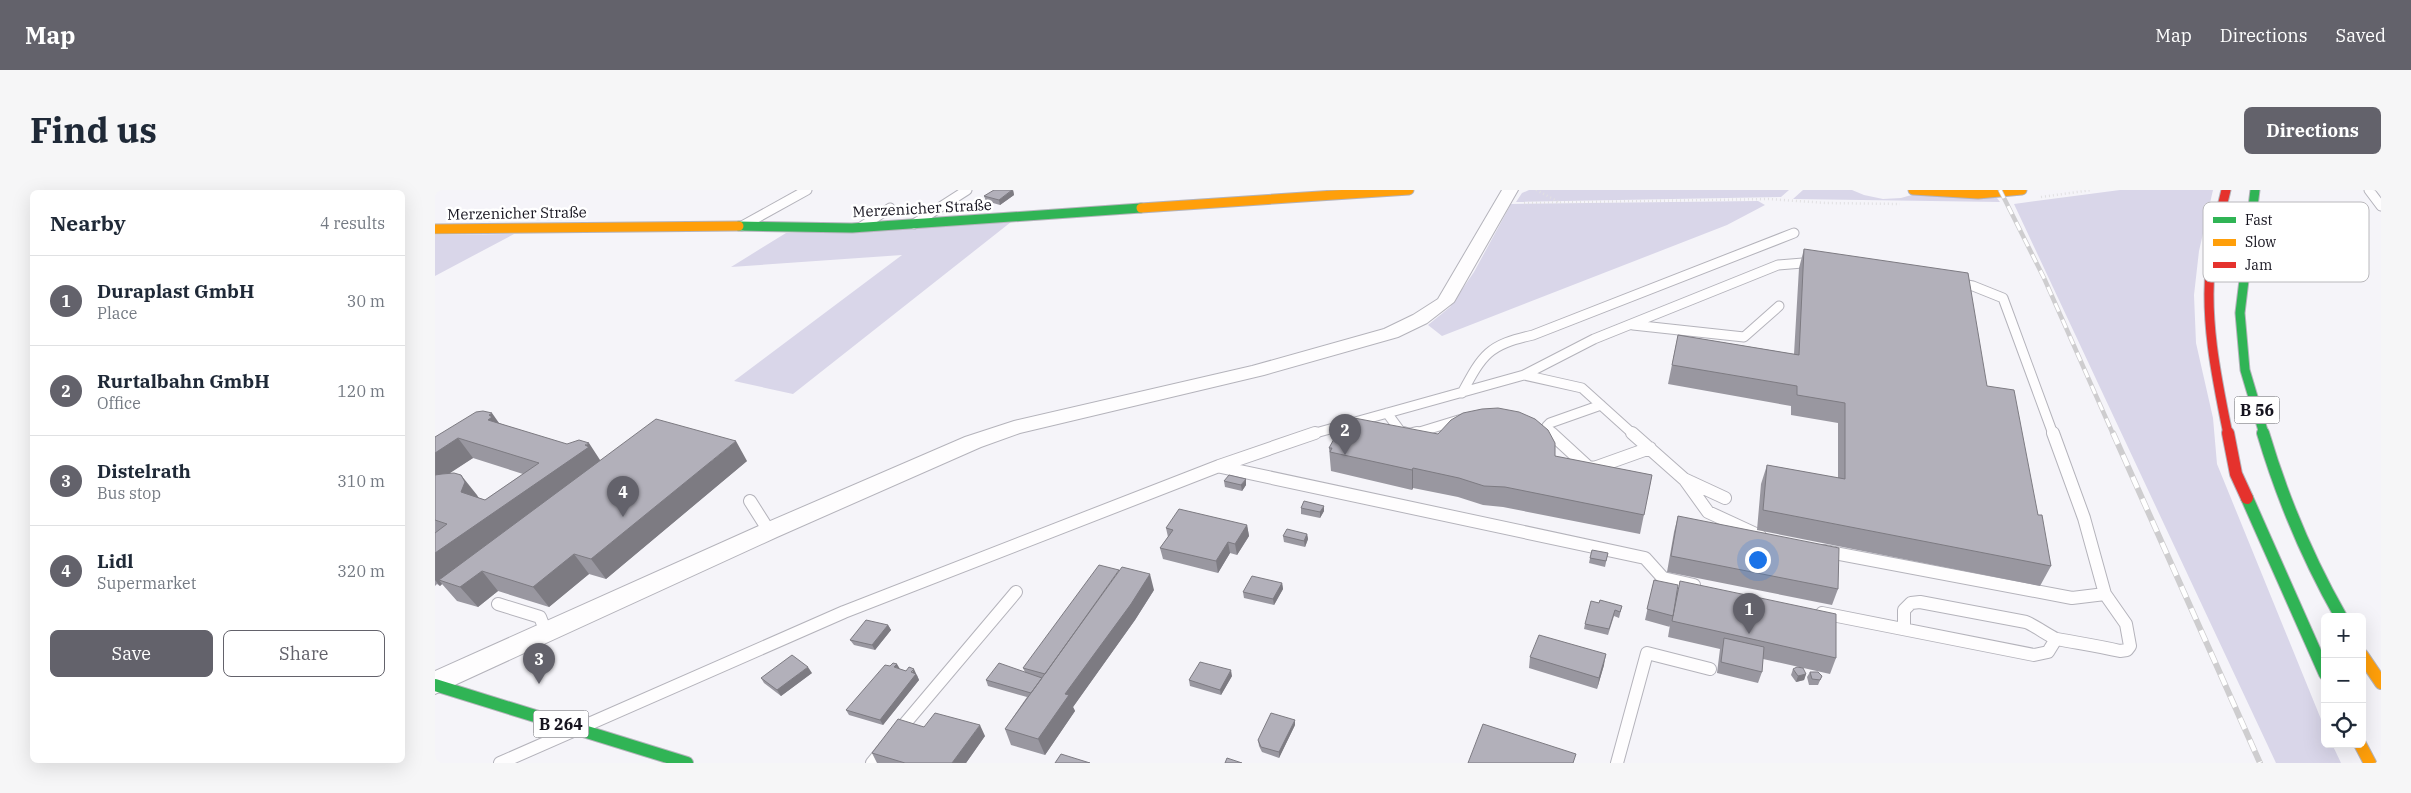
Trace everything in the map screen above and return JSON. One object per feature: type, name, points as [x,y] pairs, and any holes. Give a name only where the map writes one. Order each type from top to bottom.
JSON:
[{"type":"main road","name":"Merzenicher Straße","points":[[435,229],[742,226],[861,227],[1409,190]]},
{"type":"main road","points":[[1913,190],[1970,194],[2022,190]]},
{"type":"main road","name":"B 56","points":[[2210,282],[2209,303],[2214,366],[2236,474],[2321,665]]},
{"type":"main road","name":"B 56","points":[[2244,282],[2240,313],[2245,370],[2278,482],[2317,575],[2339,613]]},
{"type":"main road","points":[[2364,658],[2381,683]]},
{"type":"main road","name":"B 264","points":[[435,684],[687,763]]},
{"type":"main road","points":[[2363,748],[2370,763]]},
{"type":"street","points":[[435,684],[769,531],[973,442],[1014,428],[1257,371],[1391,333],[1420,319],[1445,302],[1507,197]]},
{"type":"lane","points":[[742,226],[807,190]]},
{"type":"lane","points":[[914,224],[967,190]]},
{"type":"lane","points":[[2369,190],[2381,206]]},
{"type":"lane","points":[[861,227],[890,208]]},
{"type":"lane","points":[[1462,393],[1482,356],[1504,341],[1533,335],[1794,233]]},
{"type":"lane","points":[[499,763],[844,612],[1219,466],[1323,430],[1524,376],[1586,343],[1778,265],[1821,258]]},
{"type":"lane","points":[[1904,629],[1904,610],[1911,603],[1920,602],[2026,622],[2042,629],[2056,640],[2066,639],[2120,651],[2127,650],[2130,646],[2126,624],[2105,594],[2084,518],[2003,298],[1987,285],[1968,275],[1959,274]]},
{"type":"lane","points":[[1945,281],[1973,286],[2003,298]]},
{"type":"lane","points":[[1631,324],[1743,337],[1779,306]]},
{"type":"lane","points":[[1524,376],[1582,388],[1684,479],[1708,512],[1769,540]]},
{"type":"lane","points":[[1601,405],[1549,423],[1547,426],[1548,430],[1589,467],[1594,468],[1650,448]]},
{"type":"lane","points":[[1387,413],[1401,432],[1409,435],[1472,417]]},
{"type":"lane","points":[[1219,466],[1645,558],[1651,562],[1656,572],[1664,579],[1703,587]]},
{"type":"lane","points":[[1684,479],[1725,498]]},
{"type":"lane","points":[[750,501],[769,531]]},
{"type":"lane","points":[[1808,548],[2071,598],[2105,594]]},
{"type":"lane","points":[[872,763],[1016,592]]},
{"type":"lane","points":[[498,604],[540,617],[546,632]]},
{"type":"lane","points":[[1809,610],[2034,655],[2048,653],[2053,648],[2056,640]]},
{"type":"lane","points":[[1617,763],[1647,654],[1710,669]]},
{"type":"lane","points":[[631,763],[646,750]]},
{"type":"path","points":[[1536,190],[1559,202]]},
{"type":"path","points":[[2039,197],[2093,190]]},
{"type":"path","points":[[1507,197],[1559,202],[1768,199],[1826,203],[1901,204]]},
{"type":"shaded area","points":[[1529,190],[1789,190],[1781,197],[1516,202],[1522,193]]},
{"type":"shaded area","points":[[1803,190],[1852,190],[1883,199],[1901,198],[1915,194],[1997,198],[2000,202],[1793,199]]},
{"type":"shaded area","points":[[2120,190],[2213,190],[2210,202],[2203,202],[2203,234],[2194,295],[2196,343],[2213,418],[2217,464],[2321,719],[2321,748],[2334,748],[2341,763],[2276,763],[2014,204]]},
{"type":"shaded area","points":[[1758,201],[1765,205],[1727,225],[1442,336],[1428,325],[1450,307],[1474,272],[1511,204]]},
{"type":"shaded area","points":[[1011,222],[793,394],[734,381],[902,255],[731,267],[786,233]]},
{"type":"shaded area","points":[[514,234],[435,276],[435,235]]},
{"type":"building","points":[[994,190],[1012,190],[999,200],[984,196]]},
{"type":"building","points":[[1804,249],[1968,273],[1987,386],[2014,390],[2038,515],[2042,515],[2051,566],[1763,510],[1767,465],[1845,479],[1845,403],[1797,395],[1797,386],[1672,365],[1678,335],[1799,355]]},
{"type":"building","points":[[1498,408],[1519,412],[1535,419],[1548,430],[1555,443],[1555,456],[1652,475],[1644,515],[1505,487],[1484,486],[1459,478],[1330,452],[1332,448],[1329,448],[1345,419],[1348,420],[1349,417],[1438,434],[1451,420],[1463,413]]},
{"type":"building","points":[[476,412],[492,413],[489,415],[492,417],[488,420],[567,444],[579,440],[589,443],[585,445],[589,447],[435,553],[435,533],[447,524],[435,520],[435,475],[454,473],[461,475],[465,482],[461,492],[485,500],[539,463],[458,438],[435,453],[435,437]]},
{"type":"building","points":[[656,419],[736,441],[591,559],[574,554],[533,587],[482,571],[460,587],[439,580]]},
{"type":"building","points":[[1229,475],[1246,479],[1241,485],[1224,481]]},
{"type":"building","points":[[1304,501],[1324,506],[1320,512],[1301,508]]},
{"type":"building","points":[[1179,509],[1247,525],[1235,544],[1228,542],[1216,561],[1160,548],[1173,530],[1166,528]]},
{"type":"building","points":[[1678,516],[1839,548],[1838,589],[1671,556]]},
{"type":"building","points":[[1287,529],[1307,534],[1304,541],[1283,536]]},
{"type":"building","points":[[1592,550],[1608,553],[1606,561],[1590,558]]},
{"type":"building","points":[[1099,565],[1119,570],[1045,674],[1023,668]]},
{"type":"building","points":[[1122,567],[1150,574],[1131,604],[1065,694],[1069,695],[1038,739],[1005,729]]},
{"type":"building","points":[[1252,576],[1282,583],[1273,599],[1243,592]]},
{"type":"building","points":[[1654,580],[1678,585],[1673,616],[1647,609]]},
{"type":"building","points":[[1680,581],[1836,614],[1836,658],[1672,621]]},
{"type":"building","points":[[1600,600],[1622,606],[1620,612],[1615,610],[1609,629],[1585,624],[1591,601],[1599,603]]},
{"type":"building","points":[[866,620],[888,625],[872,645],[850,640]]},
{"type":"building","points":[[1539,635],[1606,654],[1599,678],[1530,657]]},
{"type":"building","points":[[1724,638],[1764,647],[1762,672],[1721,662]]},
{"type":"building","points":[[792,655],[808,667],[777,690],[761,678]]},
{"type":"building","points":[[1200,662],[1231,670],[1220,690],[1189,680]]},
{"type":"building","points":[[893,663],[897,664],[894,667],[906,671],[909,667],[914,669],[911,672],[916,674],[880,720],[846,710],[885,665],[890,666]]},
{"type":"building","points":[[999,663],[1042,678],[1031,693],[986,680]]},
{"type":"building","points":[[1797,667],[1803,668],[1806,674],[1798,676],[1793,669]]},
{"type":"building","points":[[1810,672],[1818,672],[1822,676],[1820,680],[1812,679]]},
{"type":"building","points":[[935,713],[980,725],[952,763],[905,763],[872,753],[898,719],[924,727]]},
{"type":"building","points":[[1271,713],[1295,720],[1279,752],[1261,747],[1258,740]]},
{"type":"building","points":[[1483,724],[1576,754],[1573,763],[1468,763]]},
{"type":"building","points":[[1061,754],[1090,763],[1055,763]]},
{"type":"building","points":[[1227,758],[1242,763],[1225,763]]},
{"type":"railway","points":[[2000,190],[2044,278],[2113,434]]},
{"type":"railway","points":[[2113,433],[2260,763]]},
{"type":"traffic: fast","points":[[2254,202],[2255,190]]},
{"type":"traffic: fast","points":[[739,226],[852,228],[1141,208]]},
{"type":"traffic: fast","points":[[2244,282],[2240,313],[2245,370],[2278,482],[2317,575],[2339,613]]},
{"type":"traffic: fast","points":[[2247,498],[2321,665]]},
{"type":"traffic: fast","points":[[435,685],[687,763]]},
{"type":"traffic: slow","points":[[1141,208],[1409,190]]},
{"type":"traffic: slow","points":[[1913,190],[1978,194],[2022,190]]},
{"type":"traffic: slow","points":[[435,229],[739,226]]},
{"type":"traffic: slow","points":[[2364,658],[2381,683]]},
{"type":"traffic: slow","points":[[2362,748],[2370,763]]},
{"type":"traffic: jam","points":[[2223,202],[2226,190]]},
{"type":"traffic: jam","points":[[2210,282],[2209,303],[2214,366],[2236,474],[2247,498]]},
{"type":"place","name":"Rurtalbahn GmbH","points":[[1345,455]]},
{"type":"place","name":"Lidl","points":[[623,517]]},
{"type":"place","name":"Duraplast GmbH","points":[[1749,634]]},
{"type":"place","name":"Distelrath","points":[[539,684]]}]
